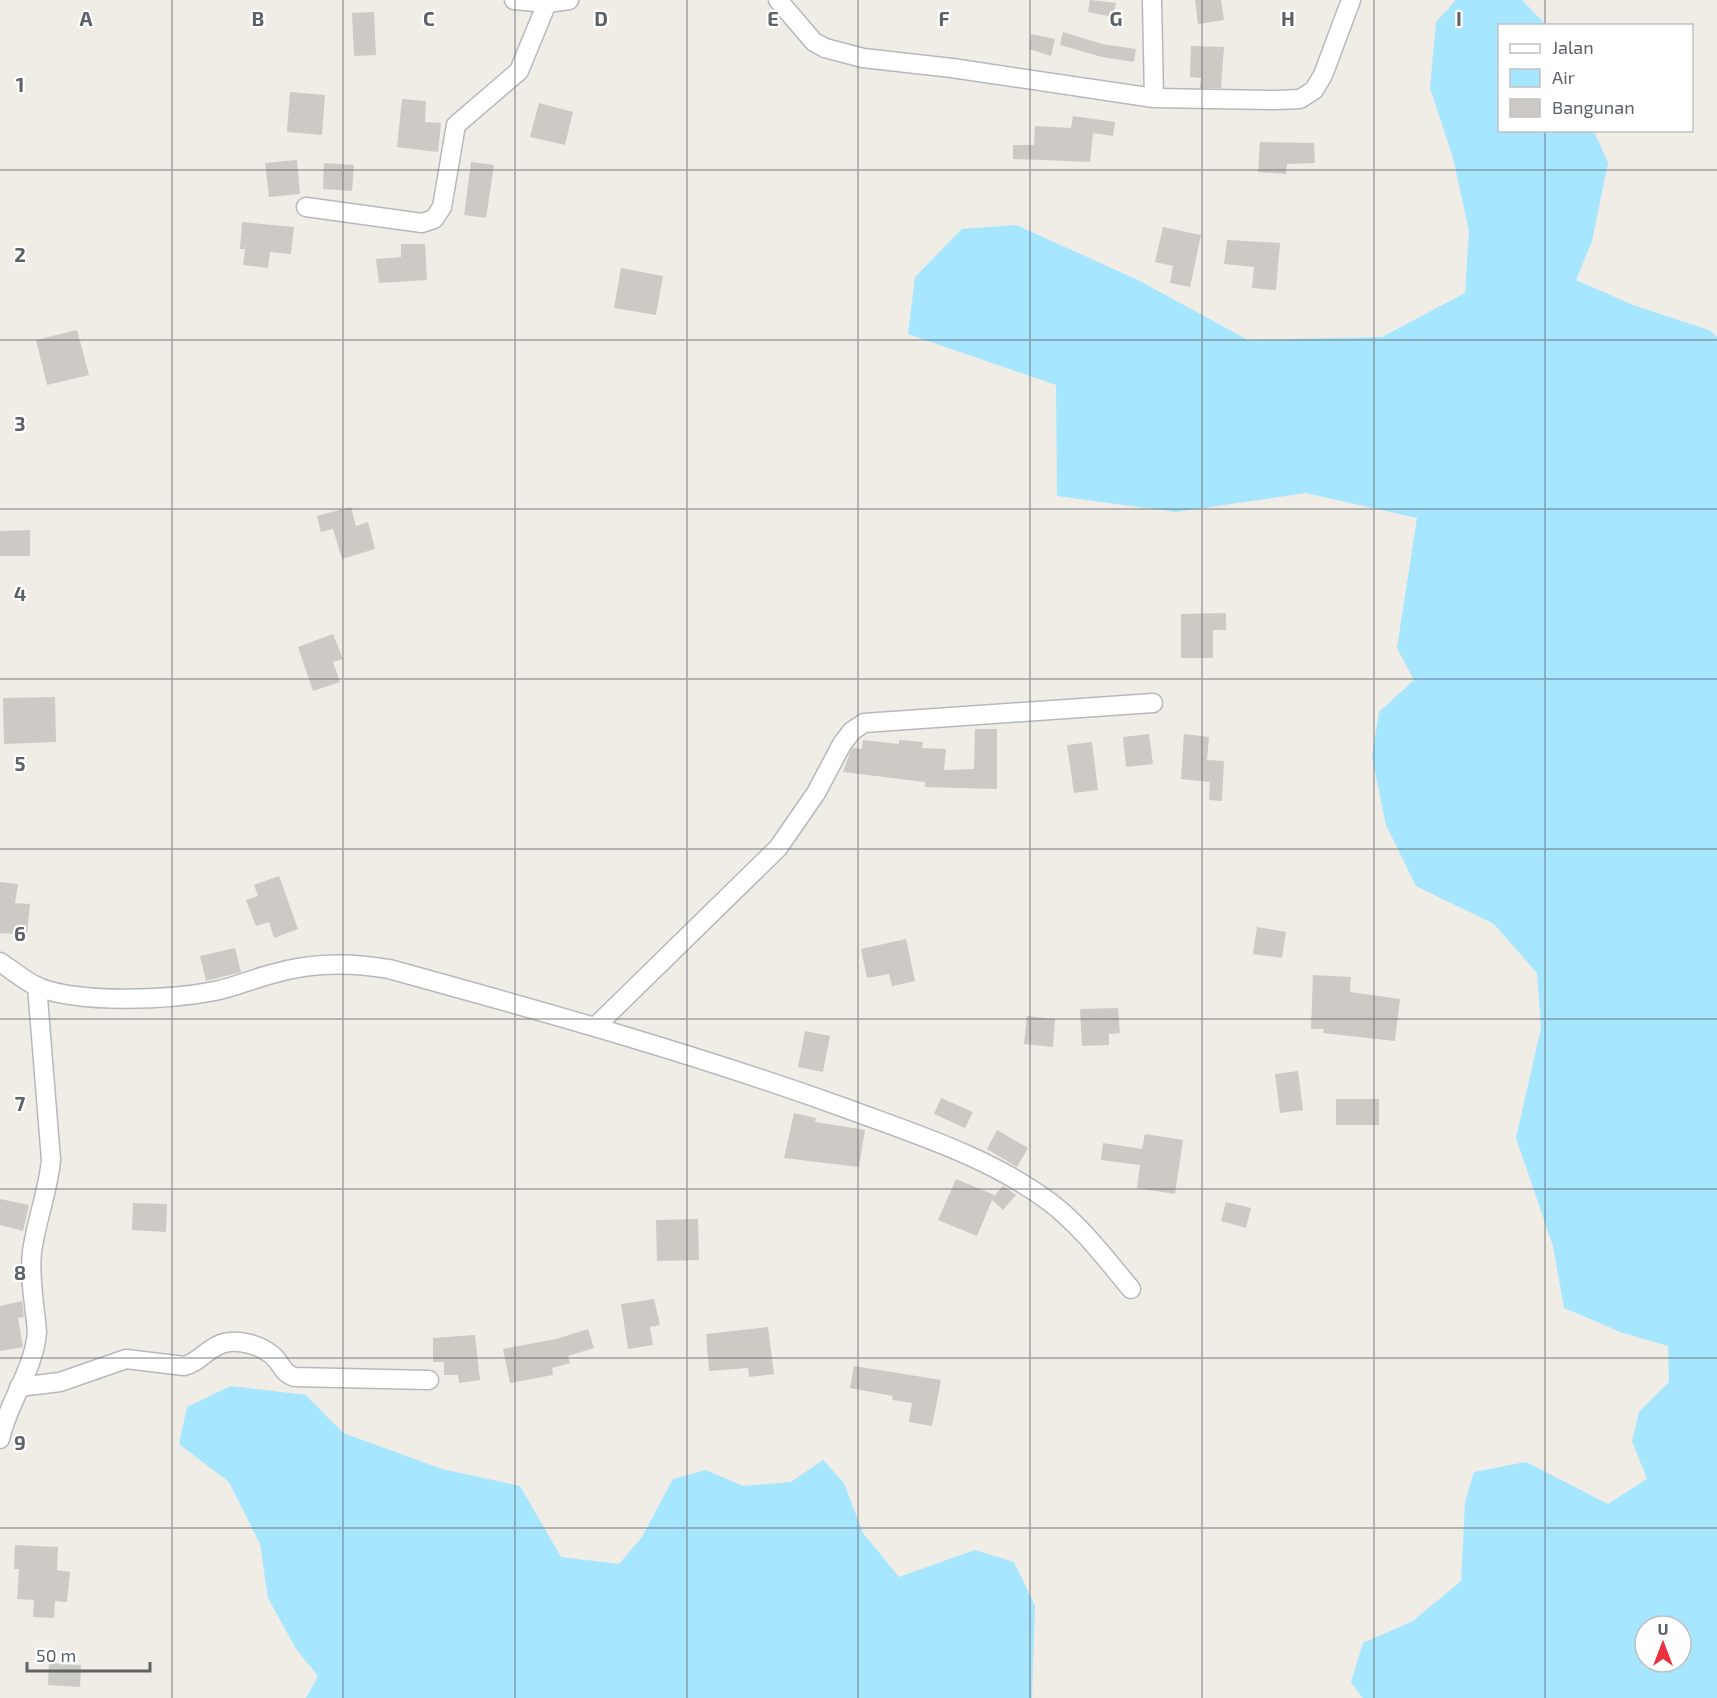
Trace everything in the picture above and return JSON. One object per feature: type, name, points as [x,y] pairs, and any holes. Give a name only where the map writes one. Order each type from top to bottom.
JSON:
[{"type":"street","points":[[514,0],[547,3],[569,0]]},
{"type":"street","points":[[778,0],[814,42],[843,53],[1154,98],[1274,100],[1305,97],[1314,90],[1323,75],[1351,0]]},
{"type":"street","points":[[1152,0],[1154,98]]},
{"type":"street","points":[[306,207],[422,223],[434,219],[442,207],[456,125],[519,71],[547,3]]},
{"type":"street","points":[[596,1026],[778,848],[816,793],[842,744],[852,731],[864,723],[1153,703]]},
{"type":"street","points":[[0,962],[37,986],[63,993],[109,998],[155,997],[212,991],[312,965],[365,965],[389,969],[596,1026],[744,1072],[956,1148],[1050,1202],[1085,1233],[1131,1289]]},
{"type":"street","points":[[0,1439],[6,1412],[20,1387],[36,1345],[32,1255],[36,1227],[48,1187],[51,1160],[37,986]]},
{"type":"street","points":[[20,1387],[60,1382],[126,1359],[175,1366],[191,1365],[210,1348],[239,1341],[258,1347],[274,1356],[281,1370],[294,1377],[429,1380]]},
{"type":"water","points":[[1456,0],[1522,0],[1545,24],[1498,24],[1498,132],[1594,132],[1608,163],[1592,241],[1576,280],[1633,305],[1709,330],[1717,337],[1717,1698],[1363,1698],[1351,1682],[1363,1643],[1413,1621],[1461,1581],[1465,1502],[1474,1472],[1526,1462],[1608,1504],[1647,1479],[1632,1441],[1639,1412],[1669,1382],[1668,1346],[1623,1333],[1564,1308],[1553,1246],[1516,1138],[1541,1028],[1537,973],[1494,924],[1416,886],[1386,825],[1372,757],[1379,712],[1414,680],[1397,648],[1417,518],[1306,493],[1176,512],[1057,496],[1056,385],[908,334],[915,277],[962,229],[1016,225],[1138,280],[1248,340],[1382,337],[1465,293],[1469,231],[1453,158],[1430,88],[1436,22]]},
{"type":"water","points":[[231,1386],[306,1395],[343,1433],[442,1469],[520,1486],[561,1557],[619,1564],[642,1537],[673,1479],[706,1470],[743,1486],[791,1482],[823,1460],[844,1483],[863,1533],[899,1577],[975,1550],[1014,1562],[1035,1606],[1032,1698],[306,1698],[318,1676],[296,1649],[268,1598],[260,1544],[229,1482],[179,1444],[187,1407]]},
{"type":"building","points":[[1090,0],[1116,3],[1113,17],[1088,12]]},
{"type":"building","points":[[1195,0],[1221,0],[1224,20],[1198,24]]},
{"type":"building","points":[[374,12],[376,55],[354,56],[352,13]]},
{"type":"building","points":[[1063,32],[1102,44],[1136,49],[1134,62],[1102,57],[1060,45]]},
{"type":"building","points":[[1031,34],[1055,39],[1051,56],[1029,49]]},
{"type":"building","points":[[1191,46],[1224,47],[1221,88],[1200,88],[1201,78],[1190,77]]},
{"type":"building","points":[[290,92],[325,95],[322,135],[287,132]]},
{"type":"building","points":[[402,99],[426,101],[425,122],[441,123],[438,152],[397,147]]},
{"type":"building","points":[[539,103],[573,112],[565,145],[530,137]]},
{"type":"building","points":[[1073,116],[1115,122],[1113,136],[1093,133],[1090,162],[1013,159],[1013,145],[1034,145],[1035,126],[1071,128]]},
{"type":"building","points":[[1260,142],[1314,143],[1315,163],[1287,164],[1286,174],[1258,172]]},
{"type":"building","points":[[297,160],[300,194],[269,197],[265,163]]},
{"type":"building","points":[[471,162],[494,165],[486,218],[464,215]]},
{"type":"building","points":[[324,163],[354,165],[352,191],[323,189]]},
{"type":"building","points":[[242,222],[294,227],[291,254],[270,252],[268,268],[243,265],[245,249],[240,249]]},
{"type":"building","points":[[1163,227],[1201,235],[1190,287],[1170,283],[1173,266],[1155,262]]},
{"type":"building","points":[[1227,240],[1280,243],[1276,290],[1252,288],[1254,267],[1224,264]]},
{"type":"building","points":[[401,244],[425,244],[427,280],[379,283],[376,259],[401,257]]},
{"type":"building","points":[[621,268],[663,276],[656,315],[614,308]]},
{"type":"building","points":[[77,330],[89,375],[47,385],[36,340]]},
{"type":"building","points":[[351,507],[356,526],[368,522],[375,549],[342,559],[333,529],[321,532],[317,516]]},
{"type":"building","points":[[30,530],[30,556],[0,556],[0,531]]},
{"type":"building","points":[[1226,613],[1226,630],[1213,630],[1213,658],[1181,658],[1181,614]]},
{"type":"building","points":[[333,634],[343,659],[333,662],[340,682],[313,691],[298,647]]},
{"type":"building","points":[[55,697],[56,742],[4,744],[3,698]]},
{"type":"building","points":[[975,729],[997,729],[997,789],[925,787],[925,782],[843,772],[851,750],[853,748],[862,749],[863,740],[899,744],[899,740],[923,742],[922,748],[946,749],[944,770],[974,769]]},
{"type":"building","points":[[1149,734],[1153,764],[1126,767],[1123,737]]},
{"type":"building","points":[[1184,734],[1209,737],[1207,760],[1224,761],[1222,801],[1209,800],[1210,782],[1181,779]]},
{"type":"building","points":[[1092,742],[1098,790],[1074,793],[1067,745]]},
{"type":"building","points":[[279,876],[298,929],[274,938],[269,922],[256,926],[246,900],[258,896],[254,885]]},
{"type":"building","points":[[0,882],[18,884],[15,903],[30,904],[27,935],[0,933]]},
{"type":"building","points":[[1257,927],[1286,932],[1282,958],[1253,954]]},
{"type":"building","points":[[906,939],[915,981],[892,986],[889,974],[867,978],[861,949]]},
{"type":"building","points":[[235,948],[241,972],[206,981],[200,956]]},
{"type":"building","points":[[1313,975],[1351,977],[1350,992],[1400,999],[1395,1041],[1323,1033],[1324,1029],[1311,1029]]},
{"type":"building","points":[[1118,1008],[1120,1033],[1109,1034],[1109,1045],[1082,1046],[1080,1009]]},
{"type":"building","points":[[1027,1016],[1055,1019],[1053,1047],[1024,1044]]},
{"type":"building","points":[[805,1031],[830,1036],[823,1072],[798,1067]]},
{"type":"building","points":[[1298,1071],[1303,1110],[1280,1113],[1275,1074]]},
{"type":"building","points":[[941,1098],[973,1112],[965,1128],[934,1114]]},
{"type":"building","points":[[1336,1099],[1379,1099],[1379,1125],[1336,1125]]},
{"type":"building","points":[[794,1113],[816,1118],[815,1122],[865,1130],[859,1167],[784,1158]]},
{"type":"building","points":[[997,1130],[1028,1148],[1017,1167],[987,1149]]},
{"type":"building","points":[[1145,1134],[1183,1140],[1175,1194],[1137,1188],[1140,1165],[1101,1160],[1103,1143],[1142,1149]]},
{"type":"building","points":[[956,1179],[994,1195],[993,1197],[1003,1186],[1016,1195],[1003,1210],[992,1200],[977,1236],[938,1220]]},
{"type":"building","points":[[0,1199],[29,1205],[23,1231],[0,1225]]},
{"type":"building","points":[[1226,1202],[1251,1208],[1246,1228],[1221,1221]]},
{"type":"building","points":[[133,1203],[167,1204],[166,1232],[132,1230]]},
{"type":"building","points":[[698,1219],[699,1260],[657,1261],[656,1220]]},
{"type":"building","points":[[654,1299],[660,1325],[650,1327],[653,1345],[628,1349],[621,1304]]},
{"type":"building","points":[[22,1301],[24,1317],[18,1318],[23,1347],[0,1351],[0,1306]]},
{"type":"building","points":[[768,1327],[774,1374],[749,1377],[748,1368],[709,1371],[706,1334]]},
{"type":"building","points":[[588,1329],[594,1348],[568,1356],[570,1363],[552,1368],[553,1375],[510,1383],[503,1349],[556,1339]]},
{"type":"building","points":[[475,1335],[480,1380],[459,1383],[458,1375],[444,1375],[444,1362],[433,1362],[433,1338]]},
{"type":"building","points":[[854,1366],[941,1380],[932,1426],[909,1422],[912,1403],[892,1400],[893,1396],[850,1388]]},
{"type":"building","points":[[15,1545],[58,1547],[57,1570],[70,1572],[67,1602],[55,1601],[54,1618],[33,1617],[34,1600],[17,1599],[19,1569],[14,1569]]},
{"type":"building","points":[[49,1663],[81,1665],[80,1687],[48,1685]]}]
